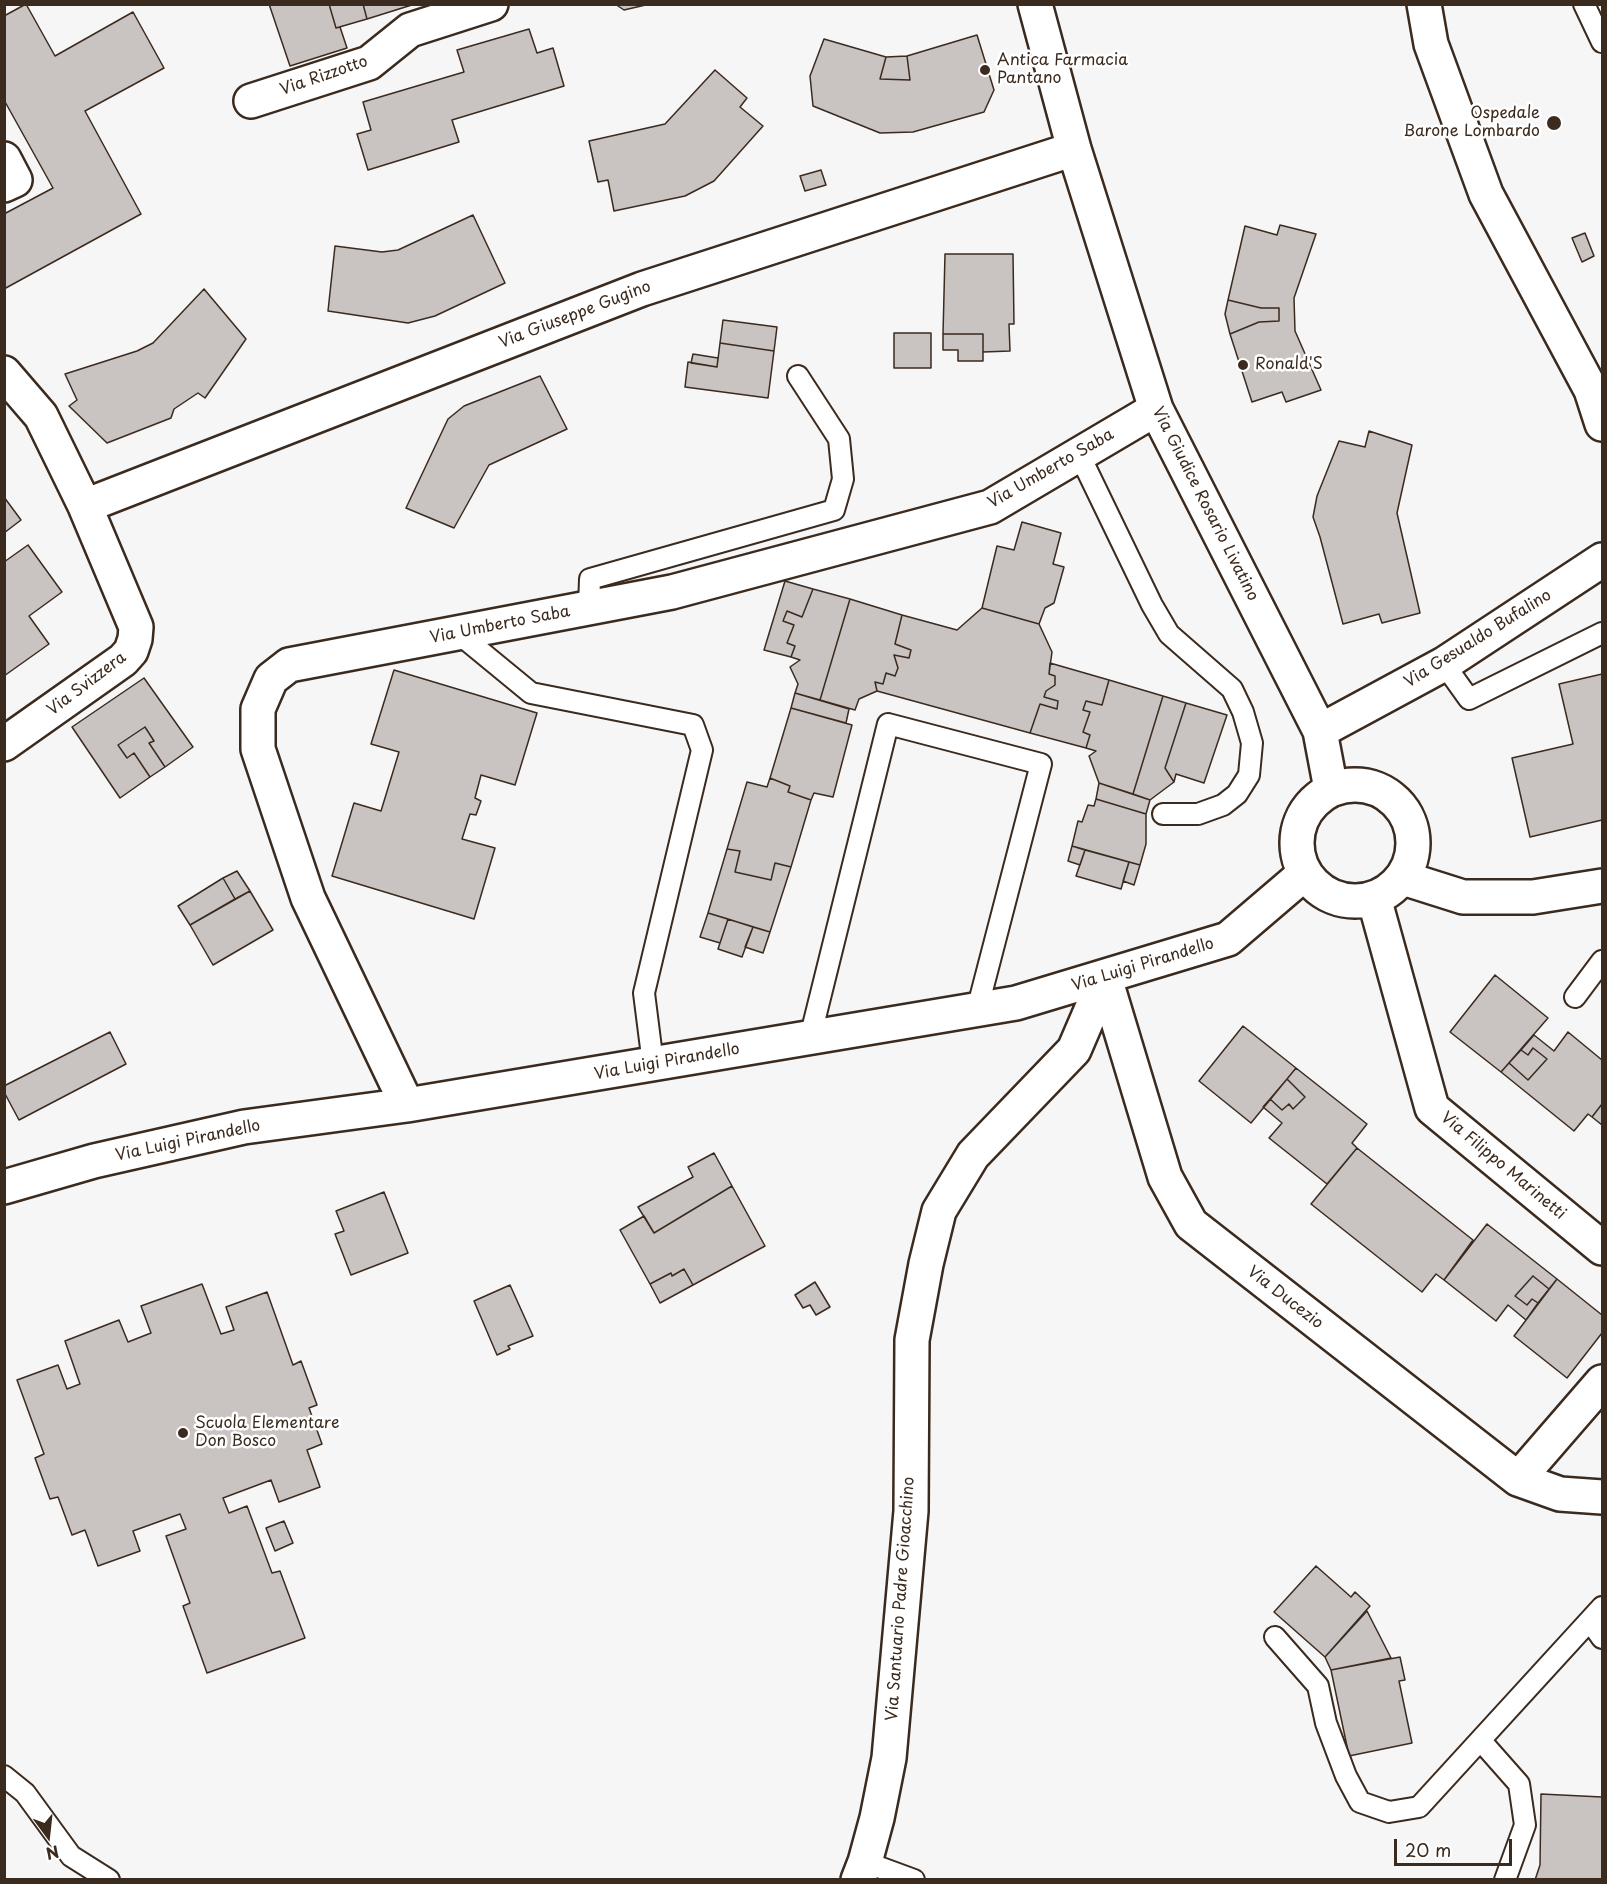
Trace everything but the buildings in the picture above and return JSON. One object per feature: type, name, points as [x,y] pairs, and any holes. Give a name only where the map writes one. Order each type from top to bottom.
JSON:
[{"type":"street","name":"Via Rizzotto","points":[[251,101],[369,63],[410,30],[491,4]]},
{"type":"street","name":"Via Giudice Rosario Livatino","points":[[1035,4],[1074,149],[1156,409],[1320,731],[1331,789]]},
{"type":"street","points":[[1424,4],[1431,44],[1486,194],[1591,390],[1602,424]]},
{"type":"street","name":"Via Giuseppe Gugino","points":[[85,506],[642,289],[1074,149]]},
{"type":"street","points":[[4,159],[15,180],[4,186]]},
{"type":"street","name":"Via Svizzera","points":[[4,373],[41,416],[85,506],[136,627],[135,639],[123,660],[4,744]]},
{"type":"street","name":"Via Umberto Saba","points":[[407,1105],[308,898],[258,749],[258,709],[271,679],[289,665],[672,592],[990,507],[1156,409]]},
{"type":"street","name":"Via Gesualdo Bufalino","points":[[1320,731],[1444,664],[1602,560]]},
{"type":"street","points":[[1349,784],[1377,788],[1393,798],[1406,813],[1413,831],[1413,853],[1403,878],[1390,890],[1374,898],[1358,902],[1331,897],[1316,887],[1305,874],[1297,856],[1296,834],[1308,807],[1319,796],[1331,789],[1349,784]]},
{"type":"street","name":"Via Luigi Pirandello","points":[[4,1187],[94,1161],[244,1127],[407,1105],[1016,1003],[1228,939],[1305,874]]},
{"type":"street","points":[[1403,878],[1462,897],[1533,897],[1602,886]]},
{"type":"street","name":"Via Filippo Marinetti","points":[[1374,898],[1432,1108],[1602,1248]]},
{"type":"street","name":"Via Ducezio","points":[[1105,978],[1165,1177],[1191,1224],[1518,1479],[1560,1494],[1602,1497]]},
{"type":"street","name":"Via Santuario Padre Gioacchino","points":[[862,1870],[877,1818],[890,1746],[911,1511],[912,1340],[939,1210],[973,1155],[1074,1050],[1105,978]]},
{"type":"street","points":[[1518,1479],[1602,1382]]},
{"type":"lane","points":[[1584,4],[1602,42]]},
{"type":"lane","points":[[589,608],[591,579],[834,510],[843,479],[839,439],[798,376]]},
{"type":"lane","points":[[1079,454],[1152,605],[1169,634],[1232,689],[1243,712],[1252,743],[1249,775],[1237,794],[1223,805],[1198,814],[1163,814]]},
{"type":"lane","points":[[458,633],[531,693],[693,725],[702,750],[644,993],[653,1064]]},
{"type":"lane","points":[[1444,664],[1469,699],[1602,633]]},
{"type":"lane","points":[[810,1038],[888,724],[1041,764],[977,1010]]},
{"type":"lane","points":[[1575,997],[1602,962]]},
{"type":"lane","points":[[1596,1614],[1602,1638]]},
{"type":"lane","points":[[1275,1637],[1318,1686],[1326,1723],[1346,1776],[1360,1802],[1389,1812],[1419,1807],[1596,1614]]},
{"type":"lane","points":[[1481,1742],[1519,1784],[1525,1825],[1506,1880]]},
{"type":"lane","points":[[4,1776],[25,1793],[70,1856],[110,1880]]},
{"type":"lane","points":[[862,1870],[914,1880]]},
{"type":"place","name":"Antica Farmacia Pantano","points":[[985,70]]},
{"type":"place","name":"Ospedale Barone Lombardo","points":[[1554,123]]},
{"type":"place","name":"Ronald'S","points":[[1243,365]]},
{"type":"place","name":"Scuola Elementare Don Bosco","points":[[183,1433]]}]
